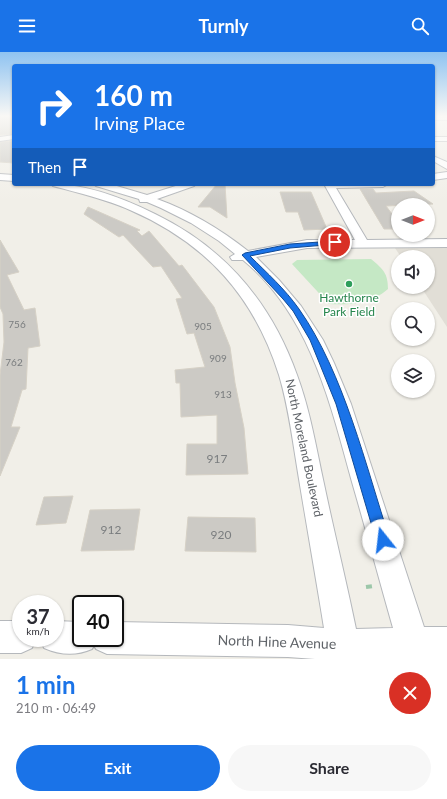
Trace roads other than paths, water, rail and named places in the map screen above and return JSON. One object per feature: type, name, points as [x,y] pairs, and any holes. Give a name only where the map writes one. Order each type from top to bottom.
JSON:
[{"type":"street","points":[[435,159],[447,166]]},
{"type":"street","points":[[0,169],[12,170]]},
{"type":"street","points":[[435,178],[447,175]]},
{"type":"street","points":[[0,176],[12,178]]},
{"type":"street","name":"North Moreland Boulevard","points":[[67,186],[130,205],[171,225],[205,248],[220,261],[248,293],[267,324],[288,374],[299,414],[344,652]]},
{"type":"street","points":[[106,186],[149,199],[198,222],[233,244],[276,285],[296,310],[314,340],[341,404],[415,651]]},
{"type":"street","points":[[130,205],[185,186]]},
{"type":"street","points":[[330,186],[362,242]]},
{"type":"street","points":[[220,261],[306,244],[362,242],[447,243]]},
{"type":"street","points":[[0,636],[12,637]]},
{"type":"street","name":"North Hine Avenue","points":[[124,638],[288,640],[344,652],[415,651],[447,643]]},
{"type":"place","name":"Hawthorne Park Field","points":[[349,284]]}]
